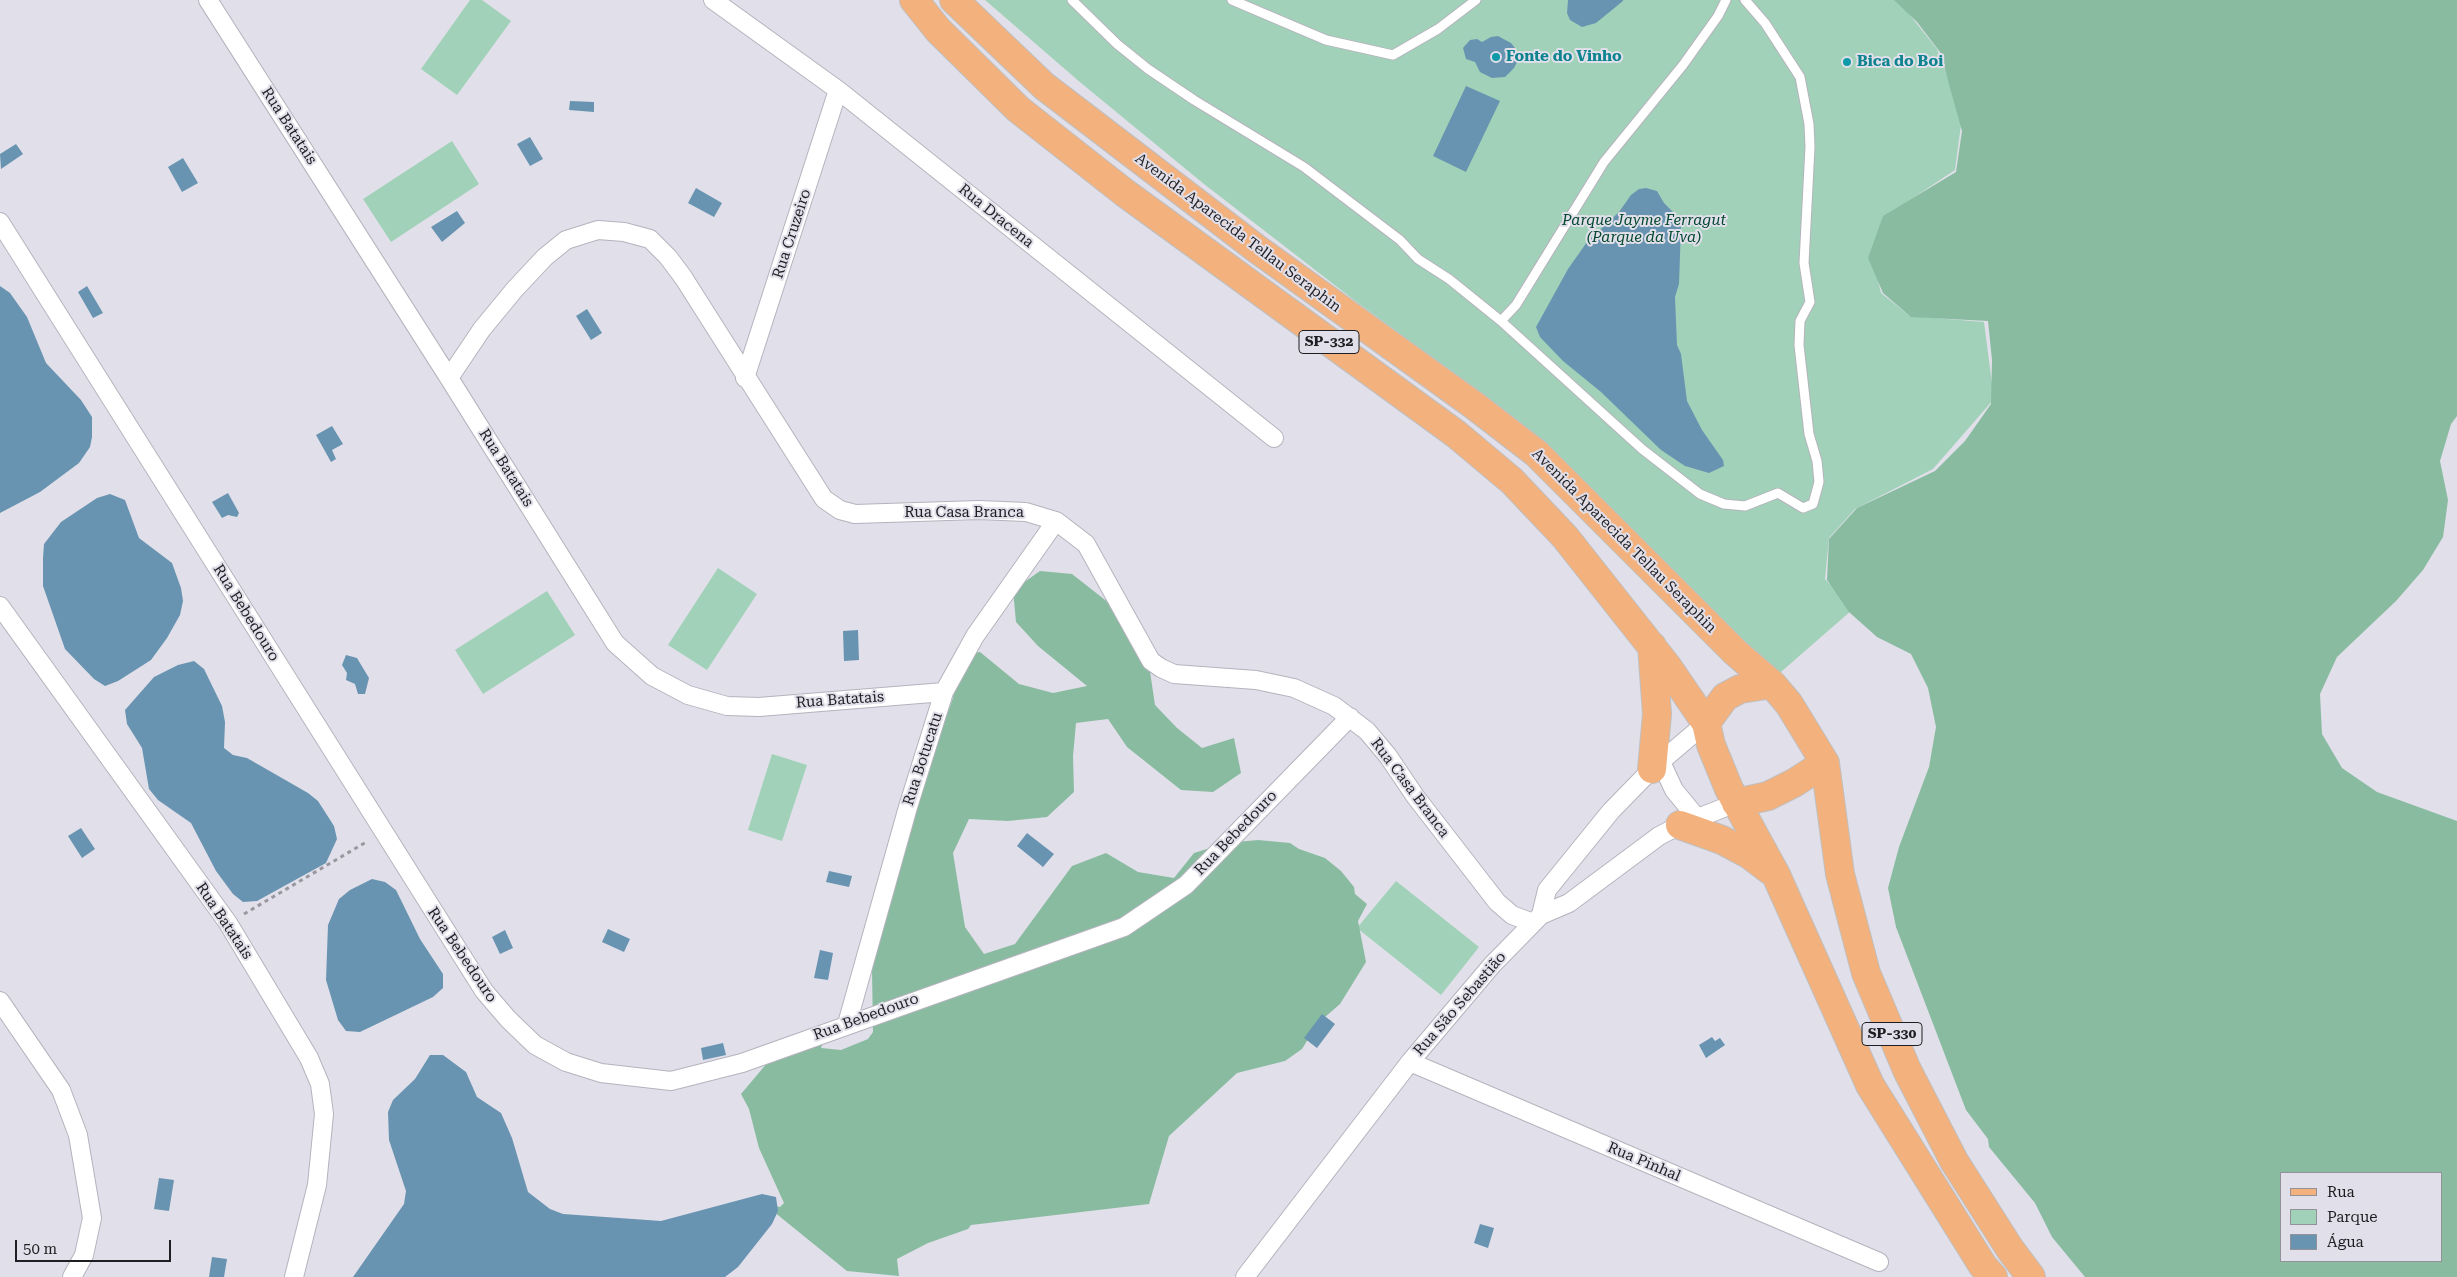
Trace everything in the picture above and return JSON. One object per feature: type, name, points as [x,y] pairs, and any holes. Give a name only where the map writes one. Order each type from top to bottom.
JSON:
[{"type":"main road","name":"SP-332","points":[[914,0],[938,30],[1026,115],[1125,193],[1456,434],[1512,481],[1565,537],[1652,646],[1706,723]]},
{"type":"main road","name":"Avenida Aparecida Tellau Seraphin","points":[[954,0],[1044,86],[1257,249],[1475,406],[1536,453],[1735,652],[1772,684],[1790,704],[1825,763],[1840,874],[1866,973],[1907,1070],[1954,1162],[2010,1249],[2032,1277]]},
{"type":"main road","points":[[1652,646],[1657,714],[1657,766]]},
{"type":"main road","points":[[1772,684],[1740,688],[1725,697],[1706,723],[1711,745],[1736,803],[1768,796],[1794,783],[1825,763]]},
{"type":"main road","name":"SP-330","points":[[1736,803],[1776,875],[1870,1085],[1983,1266],[1993,1277]]},
{"type":"main road","points":[[1688,821],[1750,855],[1776,875]]},
{"type":"street","name":"Rua Batatais","points":[[208,0],[450,378],[615,643],[652,676],[688,695],[727,706],[759,707],[944,692]]},
{"type":"street","name":"Rua Dracena","points":[[712,0],[838,90],[1274,438]]},
{"type":"street","name":"Rua Cruzeiro","points":[[745,378],[838,90]]},
{"type":"street","name":"Rua Bebedouro","points":[[0,222],[484,991],[508,1019],[535,1045],[566,1062],[601,1073],[671,1081],[742,1063],[847,1024],[1124,927],[1186,885],[1350,717]]},
{"type":"street","name":"Rua Casa Branca","points":[[450,378],[482,329],[545,257],[566,240],[598,230],[624,232],[650,239],[668,257],[824,499],[840,510],[855,514],[979,510],[1026,512],[1056,521],[1086,544],[1151,661],[1160,668],[1174,674],[1256,680],[1294,688],[1334,706],[1367,731],[1388,756],[1415,796],[1496,902],[1512,915],[1537,919]]},
{"type":"street","name":"Rua Botucatu","points":[[847,1024],[908,807],[944,692],[975,636],[1056,521]]},
{"type":"street","name":"Rua Batatais","points":[[0,606],[228,923],[309,1058],[320,1084],[324,1114],[317,1185],[294,1277]]},
{"type":"street","points":[[1537,919],[1547,890],[1611,811],[1657,766],[1706,723]]},
{"type":"street","points":[[1657,766],[1674,790],[1688,821]]},
{"type":"street","name":"Rua São Sebastião","points":[[1244,1277],[1410,1062],[1492,965],[1537,919],[1569,902],[1646,845],[1688,821],[1736,803]]},
{"type":"street","points":[[0,1001],[61,1090],[78,1135],[92,1218],[84,1255],[72,1277]]},
{"type":"street","name":"Rua Pinhal","points":[[1410,1062],[1879,1262]]},
{"type":"lane","points":[[1072,0],[1117,44],[1148,69],[1194,100],[1304,167],[1400,240],[1418,259],[1449,280],[1501,321],[1642,449],[1700,494],[1724,504],[1745,506],[1778,493],[1804,508],[1812,504],[1820,482],[1817,461],[1809,434],[1799,345],[1800,321],[1810,302],[1804,263],[1810,147],[1809,124],[1800,76],[1765,23],[1745,0]]},
{"type":"lane","points":[[1232,0],[1326,40],[1393,55],[1438,29],[1476,0]]},
{"type":"lane","points":[[1501,321],[1516,305],[1604,162],[1683,65],[1718,16],[1726,0]]},
{"type":"path","points":[[228,923],[384,832]]},
{"type":"green space","points":[[470,0],[482,0],[511,21],[457,95],[421,69]]},
{"type":"green space","name":"Parque Jayme Ferragut (Parque da Uva)","points":[[985,0],[1898,0],[1937,49],[1962,117],[1955,170],[1883,218],[1873,260],[1881,293],[1910,316],[1984,322],[1994,399],[1933,469],[1855,509],[1829,538],[1825,579],[1852,610],[1774,678],[1521,423],[1354,300],[1204,184],[1081,83]]},
{"type":"green space","points":[[1894,0],[2457,0],[2457,416],[2451,424],[2440,461],[2448,500],[2443,537],[2423,570],[2396,601],[2337,657],[2320,694],[2322,734],[2342,768],[2377,792],[2457,821],[2457,1277],[2085,1277],[2052,1237],[2035,1203],[1989,1147],[1988,1139],[1966,1110],[1896,927],[1888,888],[1899,847],[1929,767],[1936,727],[1928,688],[1911,654],[1877,637],[1849,612],[1827,580],[1829,539],[1857,508],[1935,471],[1965,441],[1991,404],[1992,360],[1988,321],[1911,317],[1883,293],[1868,258],[1883,216],[1956,172],[1962,131],[1940,52],[1917,22]]},
{"type":"green space","points":[[452,141],[479,184],[391,242],[363,199]]},
{"type":"green space","points":[[718,568],[757,594],[707,670],[668,645]]},
{"type":"green space","points":[[1040,571],[1072,574],[1123,614],[1145,638],[1155,705],[1177,728],[1202,748],[1234,738],[1241,773],[1213,792],[1181,790],[1127,747],[1108,719],[1076,723],[1073,756],[1074,792],[1047,817],[1008,821],[969,819],[953,853],[965,927],[984,954],[1015,944],[1072,866],[1106,853],[1138,872],[1174,878],[1194,853],[1226,843],[1258,840],[1290,843],[1299,849],[1325,858],[1341,871],[1354,887],[1355,894],[1367,904],[1358,921],[1366,962],[1340,1004],[1318,1023],[1302,1049],[1285,1061],[1237,1073],[1169,1136],[1149,1204],[971,1225],[968,1229],[928,1243],[897,1259],[899,1276],[847,1271],[763,1203],[780,1207],[784,1203],[759,1148],[749,1109],[741,1094],[768,1062],[824,1041],[821,1048],[841,1050],[868,1039],[873,1032],[872,970],[886,902],[913,809],[953,698],[957,660],[954,656],[980,652],[1019,684],[1053,693],[1087,686],[1038,646],[1016,622],[1013,590]]},
{"type":"green space","points":[[547,591],[575,635],[483,694],[455,650]]},
{"type":"green space","points":[[772,754],[807,765],[782,841],[748,830]]},
{"type":"green space","points":[[1396,881],[1479,947],[1441,995],[1357,928]]},
{"type":"water","points":[[1568,0],[1623,1],[1596,23],[1582,27],[1570,20],[1567,13]]},
{"type":"water","name":"Fonte do Vinho","points":[[1498,36],[1511,43],[1515,48],[1517,62],[1505,77],[1492,78],[1480,72],[1475,62],[1466,59],[1463,48],[1470,40],[1477,39],[1482,42],[1491,37]]},
{"type":"water","points":[[1466,86],[1500,101],[1466,172],[1433,156]]},
{"type":"water","points":[[570,101],[594,102],[594,112],[569,110]]},
{"type":"water","points":[[530,137],[543,159],[530,166],[517,144]]},
{"type":"water","points":[[16,144],[23,154],[1,169],[0,154]]},
{"type":"water","points":[[183,158],[198,183],[182,192],[168,167]]},
{"type":"water","points":[[696,188],[722,203],[714,217],[688,203]]},
{"type":"water","points":[[1646,188],[1657,191],[1664,203],[1673,212],[1681,227],[1679,284],[1675,297],[1677,345],[1681,354],[1687,401],[1702,430],[1723,460],[1724,466],[1709,473],[1685,466],[1661,450],[1601,392],[1563,361],[1540,337],[1536,327],[1568,269],[1587,242],[1619,212],[1631,195],[1639,189]]},
{"type":"water","points":[[457,211],[465,223],[442,242],[431,227]]},
{"type":"water","points":[[0,286],[10,293],[27,317],[46,363],[81,400],[92,417],[92,437],[90,447],[79,463],[40,492],[0,513]]},
{"type":"water","points":[[87,286],[103,313],[93,318],[78,292]]},
{"type":"water","points":[[587,309],[602,333],[591,340],[576,316]]},
{"type":"water","points":[[332,426],[343,444],[332,450],[336,459],[331,462],[316,435]]},
{"type":"water","points":[[228,493],[239,513],[237,517],[228,515],[222,518],[212,502]]},
{"type":"water","points":[[110,494],[125,500],[139,538],[172,563],[181,588],[183,601],[180,615],[167,638],[151,660],[118,681],[105,686],[94,679],[65,649],[43,586],[43,558],[44,544],[61,522],[97,498]]},
{"type":"water","points":[[858,630],[859,660],[844,661],[843,631]]},
{"type":"water","points":[[346,655],[357,658],[369,678],[365,694],[358,694],[355,684],[346,680],[347,673],[342,665]]},
{"type":"water","points":[[194,661],[204,669],[222,706],[225,722],[224,748],[233,755],[247,758],[308,793],[318,801],[334,826],[337,839],[326,863],[257,901],[243,902],[233,894],[216,871],[191,823],[158,800],[149,789],[142,748],[127,724],[125,710],[154,677],[178,665]]},
{"type":"water","points":[[81,828],[95,849],[82,858],[68,836]]},
{"type":"water","points":[[1027,833],[1054,854],[1043,867],[1017,846]]},
{"type":"water","points":[[829,871],[852,876],[849,887],[826,882]]},
{"type":"water","points":[[372,879],[385,882],[396,890],[420,939],[443,974],[443,988],[433,997],[360,1032],[346,1031],[338,1020],[326,980],[328,925],[339,899],[350,890]]},
{"type":"water","points":[[608,929],[630,939],[624,952],[602,942]]},
{"type":"water","points":[[505,930],[513,948],[500,954],[492,937]]},
{"type":"water","points":[[820,950],[833,953],[828,980],[814,978]]},
{"type":"water","points":[[1322,1014],[1335,1024],[1317,1048],[1304,1038]]},
{"type":"water","points":[[1712,1037],[1715,1041],[1720,1038],[1725,1045],[1706,1058],[1699,1045]]},
{"type":"water","points":[[723,1043],[726,1055],[703,1060],[701,1048]]},
{"type":"water","points":[[430,1055],[443,1055],[466,1072],[477,1097],[501,1113],[512,1138],[528,1192],[550,1209],[563,1214],[661,1221],[762,1194],[776,1197],[778,1211],[772,1224],[738,1267],[725,1277],[353,1277],[404,1204],[406,1191],[389,1140],[388,1112],[393,1100],[415,1079]]},
{"type":"water","points":[[159,1178],[174,1180],[169,1211],[154,1209]]},
{"type":"water","points":[[1480,1224],[1494,1228],[1488,1248],[1474,1243]]},
{"type":"water","points":[[212,1257],[227,1259],[224,1277],[209,1277]]},
{"type":"place","name":"Fonte do Vinho","points":[[1496,57]]},
{"type":"place","name":"Bica do Boi","points":[[1847,62]]}]
